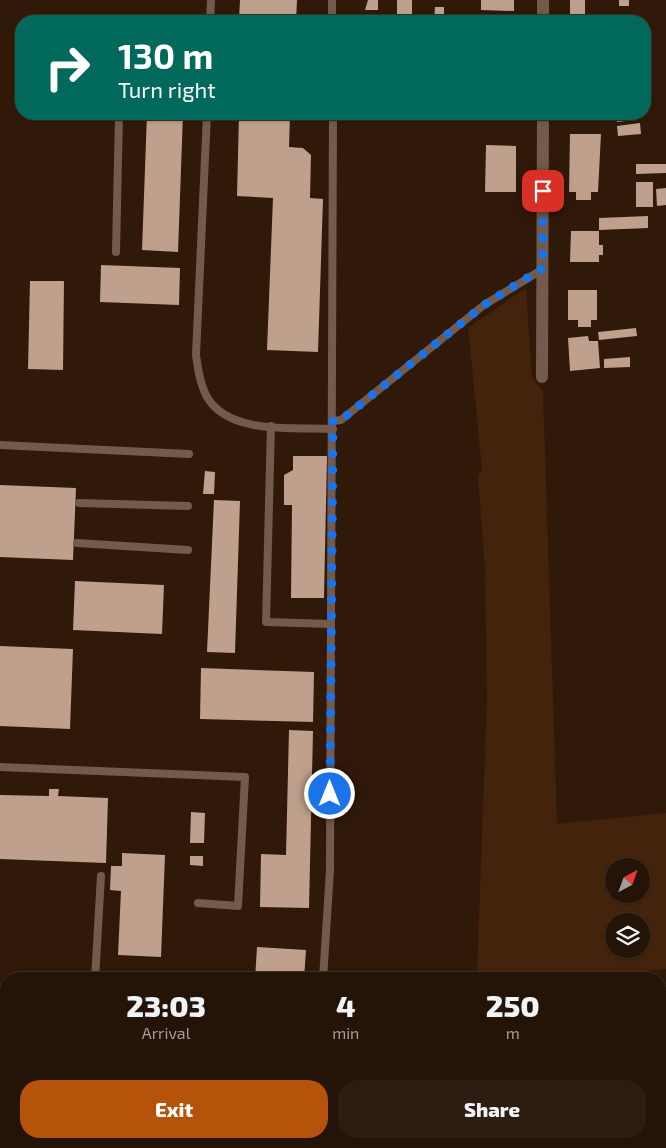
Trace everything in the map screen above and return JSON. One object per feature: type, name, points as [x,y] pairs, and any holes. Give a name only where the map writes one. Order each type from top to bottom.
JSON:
[{"type":"street","points":[[543,0],[543,15]]},
{"type":"street","points":[[542,377],[543,120]]},
{"type":"lane","points":[[210,15],[211,0]]},
{"type":"lane","points":[[332,0],[332,15]]},
{"type":"lane","points":[[116,252],[119,120]]},
{"type":"lane","points":[[207,120],[196,355],[199,374],[207,397],[222,414],[243,424],[271,426],[333,425],[484,305],[543,268]]},
{"type":"lane","points":[[323,972],[330,870],[333,425],[332,120]]},
{"type":"lane","points":[[271,426],[266,622],[331,624]]},
{"type":"lane","points":[[0,446],[189,454]]},
{"type":"lane","points":[[79,503],[188,506]]},
{"type":"lane","points":[[77,543],[188,550]]},
{"type":"lane","points":[[0,767],[244,777],[238,906],[198,903]]},
{"type":"lane","points":[[94,972],[101,876]]},
{"type":"shaded area","points":[[526,288],[532,378],[543,391],[557,824],[666,813],[666,969],[646,971],[477,972],[487,699],[485,569],[478,476],[482,469],[468,328]]},
{"type":"building","points":[[240,0],[297,0],[296,15],[239,15]]},
{"type":"building","points":[[368,0],[378,0],[378,10],[365,10]]},
{"type":"building","points":[[397,0],[412,0],[412,15],[397,15]]},
{"type":"building","points":[[481,0],[514,0],[514,11],[481,10]]},
{"type":"building","points":[[570,0],[585,0],[585,15],[570,15]]},
{"type":"building","points":[[619,0],[629,0],[629,6],[619,6]]},
{"type":"building","points":[[435,7],[444,7],[444,15],[434,15]]},
{"type":"building","points":[[147,120],[183,120],[178,252],[142,250]]},
{"type":"building","points":[[239,120],[290,120],[289,147],[303,148],[311,155],[310,198],[323,199],[318,352],[267,350],[273,198],[237,196]]},
{"type":"building","points":[[617,120],[635,120],[617,122]]},
{"type":"building","points":[[640,123],[641,134],[618,136],[617,126]]},
{"type":"building","points":[[570,134],[601,134],[598,192],[591,192],[591,200],[576,200],[576,192],[569,192]]},
{"type":"building","points":[[486,145],[516,146],[516,192],[485,192]]},
{"type":"building","points":[[636,164],[666,164],[666,173],[636,174]]},
{"type":"building","points":[[636,182],[653,182],[653,207],[636,207]]},
{"type":"building","points":[[666,188],[666,205],[657,206],[656,189]]},
{"type":"building","points":[[648,216],[648,228],[599,230],[599,218]]},
{"type":"building","points":[[571,231],[599,231],[599,245],[603,245],[603,255],[599,255],[599,262],[570,262]]},
{"type":"building","points":[[101,265],[180,268],[179,305],[100,302]]},
{"type":"building","points":[[30,281],[64,281],[63,370],[28,369]]},
{"type":"building","points":[[568,290],[597,290],[597,320],[591,320],[591,327],[578,327],[578,320],[568,320]]},
{"type":"building","points":[[636,328],[637,336],[599,340],[598,332]]},
{"type":"building","points":[[588,336],[589,341],[598,341],[600,368],[570,371],[568,338]]},
{"type":"building","points":[[630,357],[630,367],[604,368],[604,359]]},
{"type":"building","points":[[293,456],[327,456],[324,598],[291,598],[292,505],[284,505],[284,475],[293,470]]},
{"type":"building","points":[[205,471],[215,472],[214,494],[203,494]]},
{"type":"building","points":[[0,485],[76,488],[73,560],[0,557]]},
{"type":"building","points":[[214,500],[240,501],[235,653],[207,652]]},
{"type":"building","points":[[75,581],[164,585],[162,634],[73,630]]},
{"type":"building","points":[[0,646],[73,649],[70,729],[0,726]]},
{"type":"building","points":[[201,668],[314,672],[313,722],[200,719]]},
{"type":"building","points":[[289,730],[313,731],[309,908],[260,907],[261,854],[286,855]]},
{"type":"building","points":[[49,789],[59,789],[58,796],[108,798],[106,863],[0,859],[0,795],[49,796]]},
{"type":"building","points":[[191,812],[205,813],[204,843],[190,843]]},
{"type":"building","points":[[122,853],[165,855],[161,957],[118,955],[121,891],[110,890],[111,866],[122,866]]},
{"type":"building","points":[[190,856],[203,856],[203,866],[190,865]]},
{"type":"building","points":[[257,947],[306,950],[304,972],[255,972]]},
{"type":"route","points":[[330,794],[333,421],[341,420],[353,411],[484,305],[543,268],[543,191]]}]
